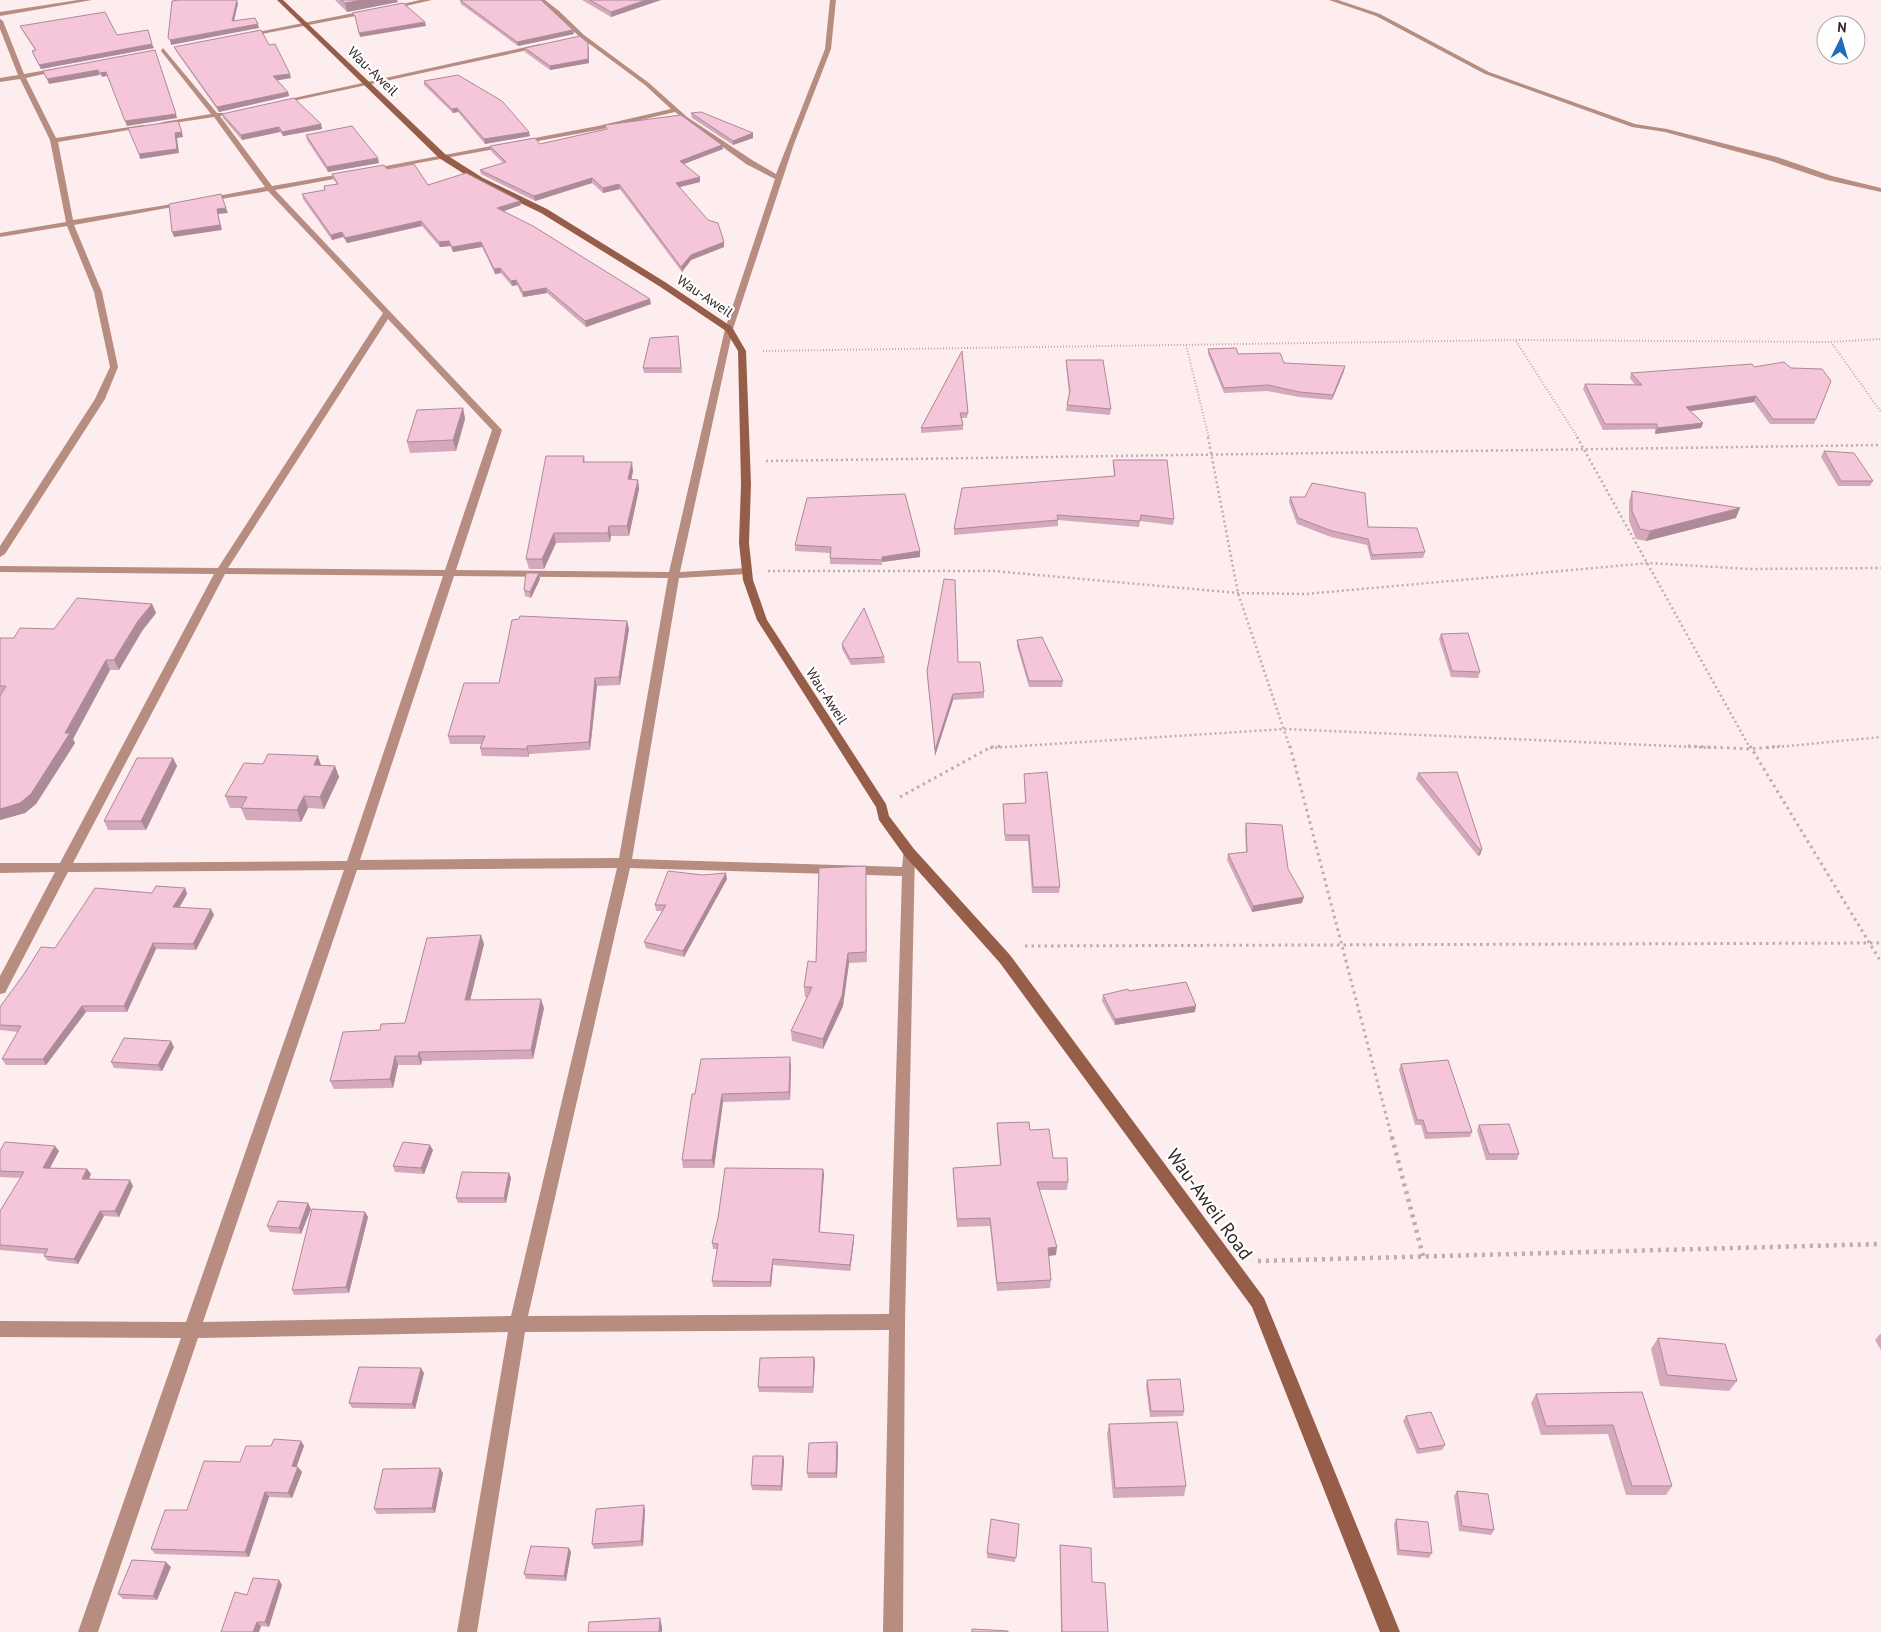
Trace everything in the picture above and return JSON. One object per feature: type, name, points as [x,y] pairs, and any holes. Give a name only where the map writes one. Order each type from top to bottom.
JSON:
[{"type":"street","points":[[0,14],[89,0]]},
{"type":"street","name":"Wau-Aweil","points":[[280,0],[442,156],[480,180],[544,211],[662,284],[729,329],[742,351],[745,461],[744,543],[748,580],[762,620],[882,807],[883,817],[908,852]]},
{"type":"street","points":[[238,36],[429,0]]},
{"type":"street","points":[[541,0],[557,12],[582,36],[647,84],[676,110],[749,162],[778,178]]},
{"type":"street","points":[[467,1632],[518,1324],[625,864],[674,575],[729,329],[778,178],[828,49],[833,0]]},
{"type":"street","points":[[1332,0],[1378,15],[1487,73],[1634,126],[1683,135],[1774,159],[1830,178],[1881,190]]},
{"type":"street","points":[[0,21],[22,76],[54,140],[70,225],[98,292],[114,367],[109,383],[100,399],[0,554]]},
{"type":"street","points":[[573,38],[582,36]]},
{"type":"street","points":[[272,104],[545,45]]},
{"type":"street","points":[[154,52],[173,49]]},
{"type":"street","points":[[88,1632],[190,1330],[352,864],[497,430],[270,189],[216,116],[163,50]]},
{"type":"street","points":[[0,80],[69,68]]},
{"type":"street","points":[[0,236],[270,189],[598,128],[676,110]]},
{"type":"street","points":[[159,124],[235,112]]},
{"type":"street","points":[[54,140],[149,126]]},
{"type":"street","points":[[0,989],[66,868],[222,571],[387,313]]},
{"type":"street","points":[[0,570],[674,575],[747,570]]},
{"type":"street","points":[[893,1632],[897,1322],[908,852]]},
{"type":"street","name":"Wau-Aweil Road","points":[[908,852],[994,946],[1258,1303],[1390,1632]]},
{"type":"street","points":[[0,868],[352,864],[625,864],[908,872]]},
{"type":"street","points":[[0,1329],[190,1330],[518,1324],[897,1322]]},
{"type":"path","points":[[742,351],[1516,340],[1831,342],[1881,339]]},
{"type":"path","points":[[1516,340],[1584,448],[1750,749],[1881,962]]},
{"type":"path","points":[[1831,342],[1881,412]]},
{"type":"path","points":[[1186,345],[1213,456],[1238,593],[1285,729],[1423,1256]]},
{"type":"path","points":[[745,461],[1213,456],[1881,444]]},
{"type":"path","points":[[747,570],[994,571],[1238,593],[1306,594],[1648,563],[1749,569],[1881,568]]},
{"type":"path","points":[[882,807],[991,747],[1285,729],[1750,749],[1881,737]]},
{"type":"path","points":[[994,946],[1881,943]]},
{"type":"path","points":[[1228,1262],[1881,1244]]},
{"type":"building","points":[[237,0],[232,21],[255,18],[258,24],[170,40],[168,38],[172,1]]},
{"type":"building","points":[[341,0],[363,0],[345,3]]},
{"type":"building","points":[[460,0],[541,0],[573,30],[517,42]]},
{"type":"building","points":[[590,0],[646,0],[611,12]]},
{"type":"building","points":[[403,3],[425,22],[359,33],[355,16],[352,13]]},
{"type":"building","points":[[105,12],[117,35],[148,30],[152,44],[39,65],[32,51],[36,50],[20,26]]},
{"type":"building","points":[[261,30],[269,45],[275,44],[290,74],[273,76],[288,92],[217,107],[174,47]]},
{"type":"building","points":[[580,36],[588,43],[588,59],[550,66],[525,48]]},
{"type":"building","points":[[155,50],[176,114],[125,121],[106,72],[100,73],[98,70],[47,79],[43,71]]},
{"type":"building","points":[[458,75],[502,101],[529,132],[484,139],[457,108],[452,109],[424,81]]},
{"type":"building","points":[[294,98],[321,124],[282,132],[279,127],[241,135],[222,114]]},
{"type":"building","points":[[701,112],[753,133],[733,141],[691,113]]},
{"type":"building","points":[[681,115],[722,145],[680,161],[700,177],[676,183],[708,220],[718,223],[724,242],[691,255],[681,267],[619,184],[603,188],[592,178],[534,196],[480,170],[506,162],[490,146],[535,138],[540,144],[607,129],[605,125]]},
{"type":"building","points":[[178,121],[182,132],[175,133],[177,149],[139,154],[128,128]]},
{"type":"building","points":[[352,126],[378,158],[327,167],[306,135]]},
{"type":"building","points":[[414,164],[428,185],[466,173],[520,201],[497,208],[533,226],[650,299],[585,321],[546,288],[523,292],[516,280],[511,281],[500,268],[494,269],[481,242],[452,247],[449,241],[439,242],[421,221],[345,238],[342,232],[331,235],[302,194],[325,190],[324,186],[338,184],[332,174],[384,165],[387,169]]},
{"type":"building","points":[[221,194],[226,208],[217,209],[220,225],[172,232],[169,204]]},
{"type":"building","points":[[678,336],[681,368],[643,368],[650,338]]},
{"type":"building","points":[[1236,348],[1238,354],[1280,353],[1284,363],[1345,366],[1333,395],[1299,392],[1268,385],[1224,388],[1208,349]]},
{"type":"building","points":[[962,351],[968,413],[960,413],[963,425],[921,428]]},
{"type":"building","points":[[1066,360],[1103,360],[1111,409],[1067,405],[1070,391]]},
{"type":"building","points":[[1784,362],[1791,368],[1822,369],[1831,381],[1816,419],[1773,419],[1756,396],[1686,407],[1703,423],[1657,428],[1657,424],[1605,424],[1585,384],[1642,385],[1631,373],[1752,364],[1754,367]]},
{"type":"building","points":[[463,408],[453,440],[407,442],[417,410]]},
{"type":"building","points":[[1824,451],[1854,453],[1873,481],[1841,481]]},
{"type":"building","points":[[546,456],[584,456],[583,462],[632,462],[628,479],[638,480],[627,526],[609,526],[608,533],[554,533],[542,559],[526,559]]},
{"type":"building","points":[[1113,460],[1167,460],[1174,519],[1141,515],[1140,521],[1057,515],[1058,520],[954,529],[962,488],[1115,476]]},
{"type":"building","points":[[1312,483],[1365,493],[1368,527],[1417,528],[1425,552],[1372,555],[1368,539],[1332,531],[1298,518],[1290,497],[1305,497]]},
{"type":"building","points":[[1632,491],[1740,508],[1650,531],[1640,529],[1632,511]]},
{"type":"building","points":[[905,494],[920,551],[882,557],[882,560],[830,558],[831,547],[795,545],[807,498]]},
{"type":"building","points":[[526,573],[539,573],[530,592],[524,590]]},
{"type":"building","points":[[944,579],[955,580],[958,662],[980,662],[984,692],[953,694],[935,750],[927,671]]},
{"type":"building","points":[[77,598],[152,604],[138,621],[114,660],[106,660],[65,733],[70,733],[31,794],[20,803],[0,809],[0,696],[6,686],[0,686],[0,638],[14,638],[20,628],[54,629]]},
{"type":"building","points":[[864,608],[884,657],[850,659],[842,644]]},
{"type":"building","points":[[520,616],[627,621],[619,677],[595,678],[589,742],[527,746],[527,749],[480,748],[485,736],[448,736],[464,683],[499,683],[512,620],[519,619]]},
{"type":"building","points":[[1468,633],[1480,672],[1452,671],[1441,634]]},
{"type":"building","points":[[1042,637],[1063,681],[1029,681],[1017,640]]},
{"type":"building","points":[[268,754],[318,756],[314,765],[335,766],[320,797],[304,796],[297,810],[241,808],[247,797],[225,796],[244,763],[263,764]]},
{"type":"building","points":[[137,758],[173,758],[141,821],[104,821]]},
{"type":"building","points":[[1047,772],[1060,887],[1033,887],[1029,835],[1005,835],[1003,804],[1026,803],[1024,774]]},
{"type":"building","points":[[1457,772],[1482,849],[1480,850],[1418,773]]},
{"type":"building","points":[[1246,823],[1282,825],[1288,869],[1304,897],[1253,906],[1228,854],[1247,852]]},
{"type":"building","points":[[866,866],[866,952],[848,953],[842,996],[823,1039],[791,1031],[812,987],[804,987],[808,961],[816,962],[819,868]]},
{"type":"building","points":[[668,871],[703,875],[726,873],[683,951],[644,942],[666,905],[655,905]]},
{"type":"building","points":[[156,886],[185,888],[173,907],[211,909],[193,944],[153,943],[124,1006],[82,1006],[43,1059],[2,1059],[21,1026],[0,1025],[0,1007],[41,947],[55,948],[95,888],[152,893]]},
{"type":"building","points":[[481,935],[465,1000],[541,999],[531,1050],[419,1052],[418,1056],[395,1056],[390,1079],[330,1081],[343,1032],[380,1030],[381,1024],[405,1023],[427,938]]},
{"type":"building","points":[[1186,982],[1196,1006],[1115,1019],[1103,995],[1128,989],[1129,991]]},
{"type":"building","points":[[124,1038],[171,1041],[158,1065],[111,1062]]},
{"type":"building","points":[[790,1057],[789,1092],[722,1094],[712,1160],[682,1160],[692,1094],[695,1094],[701,1059]]},
{"type":"building","points":[[1448,1060],[1472,1132],[1427,1133],[1423,1120],[1417,1120],[1401,1064]]},
{"type":"building","points":[[1029,1122],[1030,1130],[1049,1129],[1053,1158],[1067,1158],[1068,1182],[1037,1182],[1057,1247],[1048,1248],[1051,1280],[997,1283],[990,1218],[957,1219],[953,1168],[1001,1165],[997,1123]]},
{"type":"building","points":[[1509,1124],[1519,1154],[1489,1154],[1479,1125]]},
{"type":"building","points":[[5,1142],[55,1146],[43,1168],[87,1169],[82,1179],[130,1180],[115,1211],[100,1211],[74,1259],[44,1256],[48,1249],[0,1245],[0,1211],[24,1172],[0,1171],[0,1151]]},
{"type":"building","points":[[403,1142],[430,1145],[421,1168],[393,1166]]},
{"type":"building","points":[[725,1168],[823,1169],[819,1232],[854,1235],[850,1265],[773,1259],[770,1282],[712,1281],[718,1244],[712,1243],[718,1218]]},
{"type":"building","points":[[462,1172],[509,1173],[504,1198],[456,1198]]},
{"type":"building","points":[[278,1201],[308,1203],[299,1228],[267,1226]]},
{"type":"building","points":[[312,1209],[365,1212],[346,1287],[292,1290]]},
{"type":"building","points":[[1658,1338],[1725,1344],[1737,1381],[1667,1375]]},
{"type":"building","points":[[814,1357],[813,1387],[758,1387],[760,1358]]},
{"type":"building","points":[[359,1367],[421,1368],[412,1404],[349,1403]]},
{"type":"building","points":[[1180,1379],[1184,1411],[1151,1411],[1147,1380]]},
{"type":"building","points":[[1642,1392],[1672,1486],[1632,1486],[1613,1425],[1546,1426],[1536,1394]]},
{"type":"building","points":[[1431,1412],[1445,1445],[1419,1449],[1406,1416]]},
{"type":"building","points":[[1177,1422],[1186,1486],[1115,1488],[1109,1424]]},
{"type":"building","points":[[274,1439],[301,1441],[292,1466],[298,1467],[288,1493],[265,1492],[245,1552],[151,1549],[165,1510],[187,1510],[204,1461],[240,1462],[246,1446],[271,1446]]},
{"type":"building","points":[[837,1442],[836,1473],[807,1473],[809,1443]]},
{"type":"building","points":[[753,1456],[783,1456],[781,1486],[751,1485]]},
{"type":"building","points":[[440,1468],[432,1508],[374,1509],[383,1469]]},
{"type":"building","points":[[1457,1491],[1488,1494],[1494,1530],[1462,1526]]},
{"type":"building","points":[[644,1505],[641,1541],[592,1544],[596,1509]]},
{"type":"building","points":[[991,1519],[1019,1524],[1016,1558],[987,1553]]},
{"type":"building","points":[[1396,1519],[1428,1522],[1432,1553],[1399,1550]]},
{"type":"building","points":[[1060,1545],[1091,1548],[1092,1582],[1105,1583],[1108,1632],[1062,1632]]},
{"type":"building","points":[[531,1546],[569,1548],[564,1576],[524,1574]]},
{"type":"building","points":[[132,1560],[166,1562],[153,1596],[118,1594]]},
{"type":"building","points":[[253,1578],[279,1580],[265,1622],[257,1622],[253,1632],[221,1632],[235,1592],[247,1595]]},
{"type":"building","points":[[660,1618],[659,1632],[588,1632],[589,1622]]},
{"type":"building","points":[[972,1629],[1008,1631],[1008,1632],[972,1632]]}]
